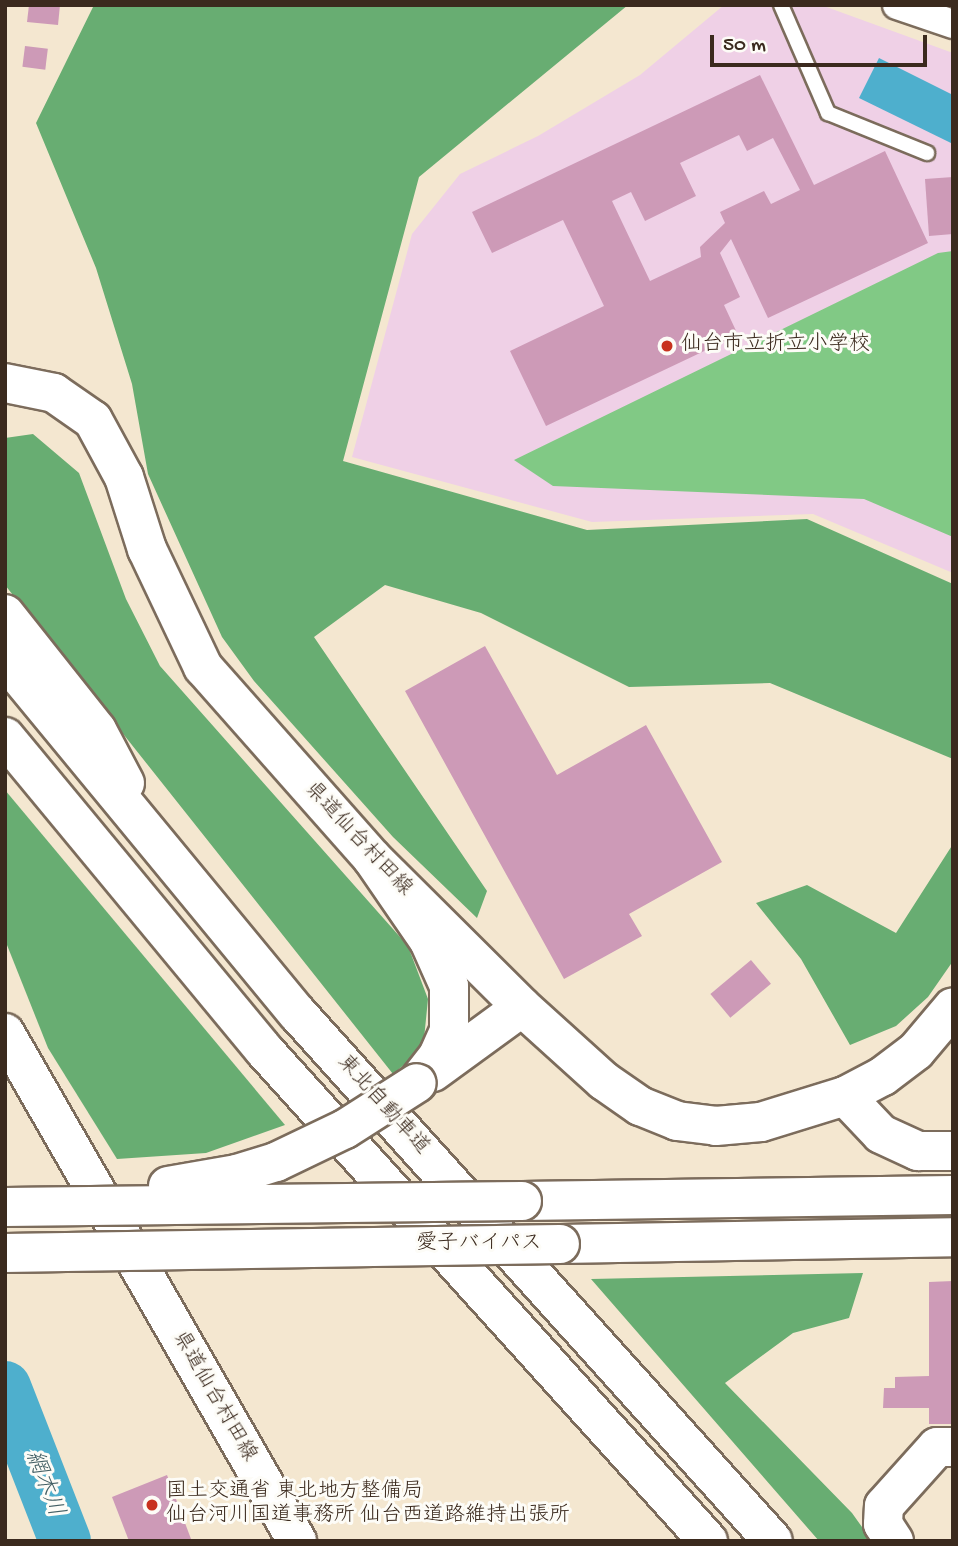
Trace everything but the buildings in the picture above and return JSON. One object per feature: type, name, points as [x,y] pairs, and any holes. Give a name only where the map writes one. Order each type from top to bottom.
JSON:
[{"type":"main road","name":"県道仙台村田線","points":[[5,383],[54,393],[93,420],[124,477],[146,549],[203,667],[372,858],[522,1007],[604,1081],[640,1105],[677,1121],[716,1126],[761,1122],[845,1096],[883,1076],[916,1051],[953,1007]]},
{"type":"main road","points":[[5,614],[97,730],[162,853]]},
{"type":"main road","name":"東北自動車道","points":[[5,659],[162,853],[298,1014],[773,1541]]},
{"type":"main road","points":[[5,737],[264,1050],[708,1541]]},
{"type":"main road","points":[[372,858],[429,941],[449,986],[449,1031],[438,1056],[417,1083]]},
{"type":"main road","points":[[5,1202],[133,1191],[237,1174],[310,1147],[417,1083],[522,1007]]},
{"type":"main road","name":"県道仙台村田線","points":[[5,1033],[297,1541]]},
{"type":"main road","points":[[845,1096],[881,1134],[918,1151],[953,1152]]},
{"type":"main road","name":"愛子バイパス","points":[[5,1207],[953,1195]]},
{"type":"main road","name":"愛子バイパス","points":[[5,1253],[292,1246],[953,1237]]},
{"type":"main road","points":[[5,1277],[292,1246]]},
{"type":"main road","points":[[894,1541],[883,1524],[884,1507],[937,1447],[953,1447]]},
{"type":"street","points":[[897,5],[953,24]]},
{"type":"lane","points":[[781,5],[828,113],[927,153]]},
{"type":"shaded area","name":"仙台市立折立小学校","points":[[724,5],[821,5],[953,53],[953,573],[813,514],[592,522],[352,457],[412,234],[460,174],[538,136],[640,75]]},
{"type":"green space","points":[[94,5],[628,5],[419,177],[343,461],[587,530],[807,519],[953,584],[953,759],[770,683],[629,687],[481,613],[385,585],[314,637],[487,891],[477,918],[393,837],[254,681],[222,637],[148,474],[132,384],[96,268],[36,123]]},
{"type":"green space","points":[[953,251],[953,537],[864,499],[553,486],[514,460],[938,253]]},
{"type":"green space","points":[[33,434],[79,473],[126,599],[160,666],[408,946],[428,999],[423,1049],[393,1074],[5,585],[5,438]]},
{"type":"green space","points":[[5,790],[285,1125],[206,1153],[117,1159],[48,1048],[5,940]]},
{"type":"green space","points":[[953,844],[953,961],[928,997],[896,1026],[850,1045],[801,959],[756,903],[807,885],[896,933]]},
{"type":"green space","points":[[863,1273],[849,1318],[793,1333],[725,1383],[852,1513],[872,1541],[819,1541],[591,1279]]},
{"type":"water","points":[[879,58],[953,95],[953,144],[859,98]]},
{"type":"waterway","name":"網木川","points":[[5,1387],[65,1541]]},
{"type":"place","name":"仙台市立折立小学校","points":[[667,346]]},
{"type":"place","name":"国土交通省 東北地方整備局 仙台河川国道事務所 仙台西道路維持出張所","points":[[152,1505]]}]
